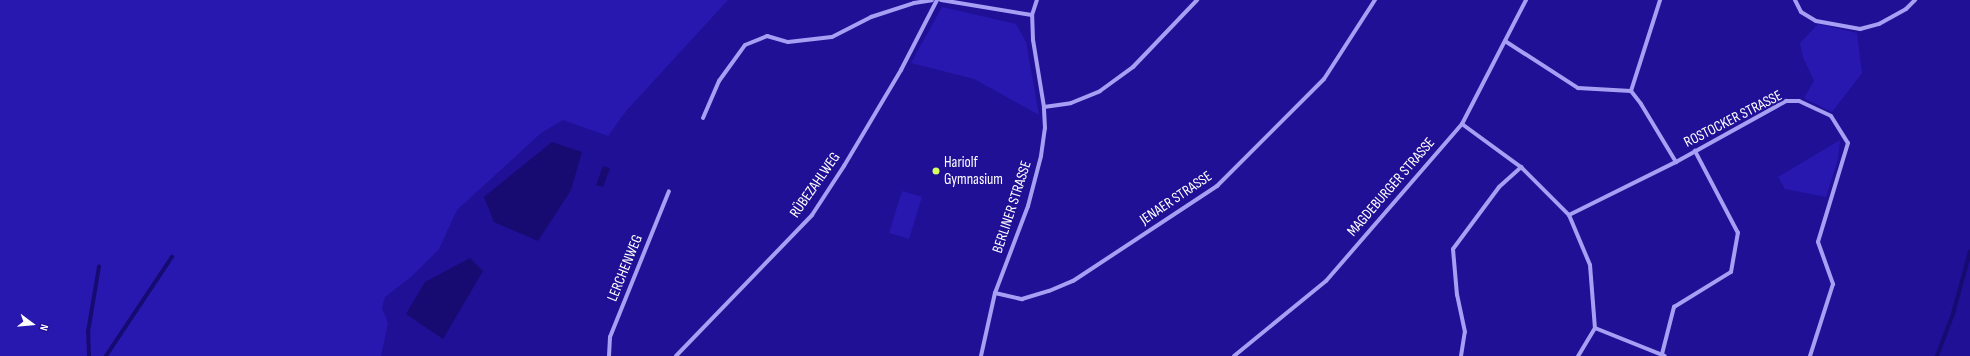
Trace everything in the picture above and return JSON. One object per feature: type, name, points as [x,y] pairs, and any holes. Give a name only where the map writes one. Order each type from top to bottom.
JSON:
[{"type":"street","points":[[703,118],[719,81],[745,45],[767,36],[788,42],[832,37],[871,17],[914,2],[932,0]]},
{"type":"street","name":"RÜBEZAHLWEG","points":[[676,356],[812,215],[901,70],[936,0]]},
{"type":"street","points":[[941,0],[1032,15],[1037,0]]},
{"type":"street","points":[[1044,107],[1071,103],[1100,91],[1133,67],[1197,0]]},
{"type":"street","name":"JENAER STRASSE","points":[[995,293],[1022,299],[1049,291],[1073,281],[1217,186],[1324,79],[1375,0]]},
{"type":"street","name":"MAGDEBURGER STRASSE","points":[[1234,356],[1257,340],[1326,281],[1462,124],[1526,0]]},
{"type":"street","points":[[1630,91],[1660,0]]},
{"type":"street","points":[[1795,0],[1801,12],[1816,21],[1860,29],[1879,24],[1906,9],[1915,0]]},
{"type":"street","name":"BERLINER STRASSE","points":[[981,356],[995,293],[1030,199],[1041,156],[1045,128],[1044,107],[1033,40],[1032,15]]},
{"type":"street","points":[[1505,41],[1578,88],[1630,91],[1642,104],[1676,162]]},
{"type":"street","name":"ROSTOCKER STRASSE","points":[[1569,215],[1676,162],[1786,102],[1799,101],[1831,116],[1848,143],[1818,242],[1833,284],[1810,356]]},
{"type":"street","points":[[1462,124],[1521,167],[1569,215],[1590,265],[1595,328],[1578,356]]},
{"type":"street","points":[[1595,328],[1664,355],[1674,307],[1731,272],[1738,233],[1695,151]]},
{"type":"street","points":[[1461,356],[1465,332],[1457,295],[1453,249],[1499,187],[1521,167]]},
{"type":"street","name":"LERCHENWEG","points":[[609,356],[610,337],[669,190]]},
{"type":"shaded area","points":[[0,0],[728,0],[627,110],[608,136],[563,120],[541,133],[457,210],[439,249],[412,276],[385,297],[382,308],[388,323],[381,356],[0,356]]},
{"type":"shaded area","points":[[942,7],[1016,24],[1026,42],[1039,115],[974,79],[911,63]]},
{"type":"shaded area","points":[[1818,24],[1857,33],[1862,73],[1832,112],[1804,98],[1814,81],[1803,57],[1800,43]]},
{"type":"shaded area","points":[[1840,140],[1838,159],[1826,197],[1785,189],[1778,177]]},
{"type":"shaded area","points":[[552,142],[582,152],[571,190],[538,241],[494,222],[484,197]]},
{"type":"shaded area","points":[[603,166],[610,168],[603,187],[596,185]]},
{"type":"shaded area","points":[[902,191],[922,197],[909,239],[889,233]]},
{"type":"shaded area","points":[[470,258],[483,271],[443,339],[406,314],[425,282]]},
{"type":"waterway","points":[[1937,356],[1953,314],[1970,252]]},
{"type":"waterway","points":[[106,356],[172,257]]},
{"type":"waterway","points":[[89,356],[88,332],[99,267]]},
{"type":"place","name":"Hariolf Gymnasium","points":[[936,171]]}]
